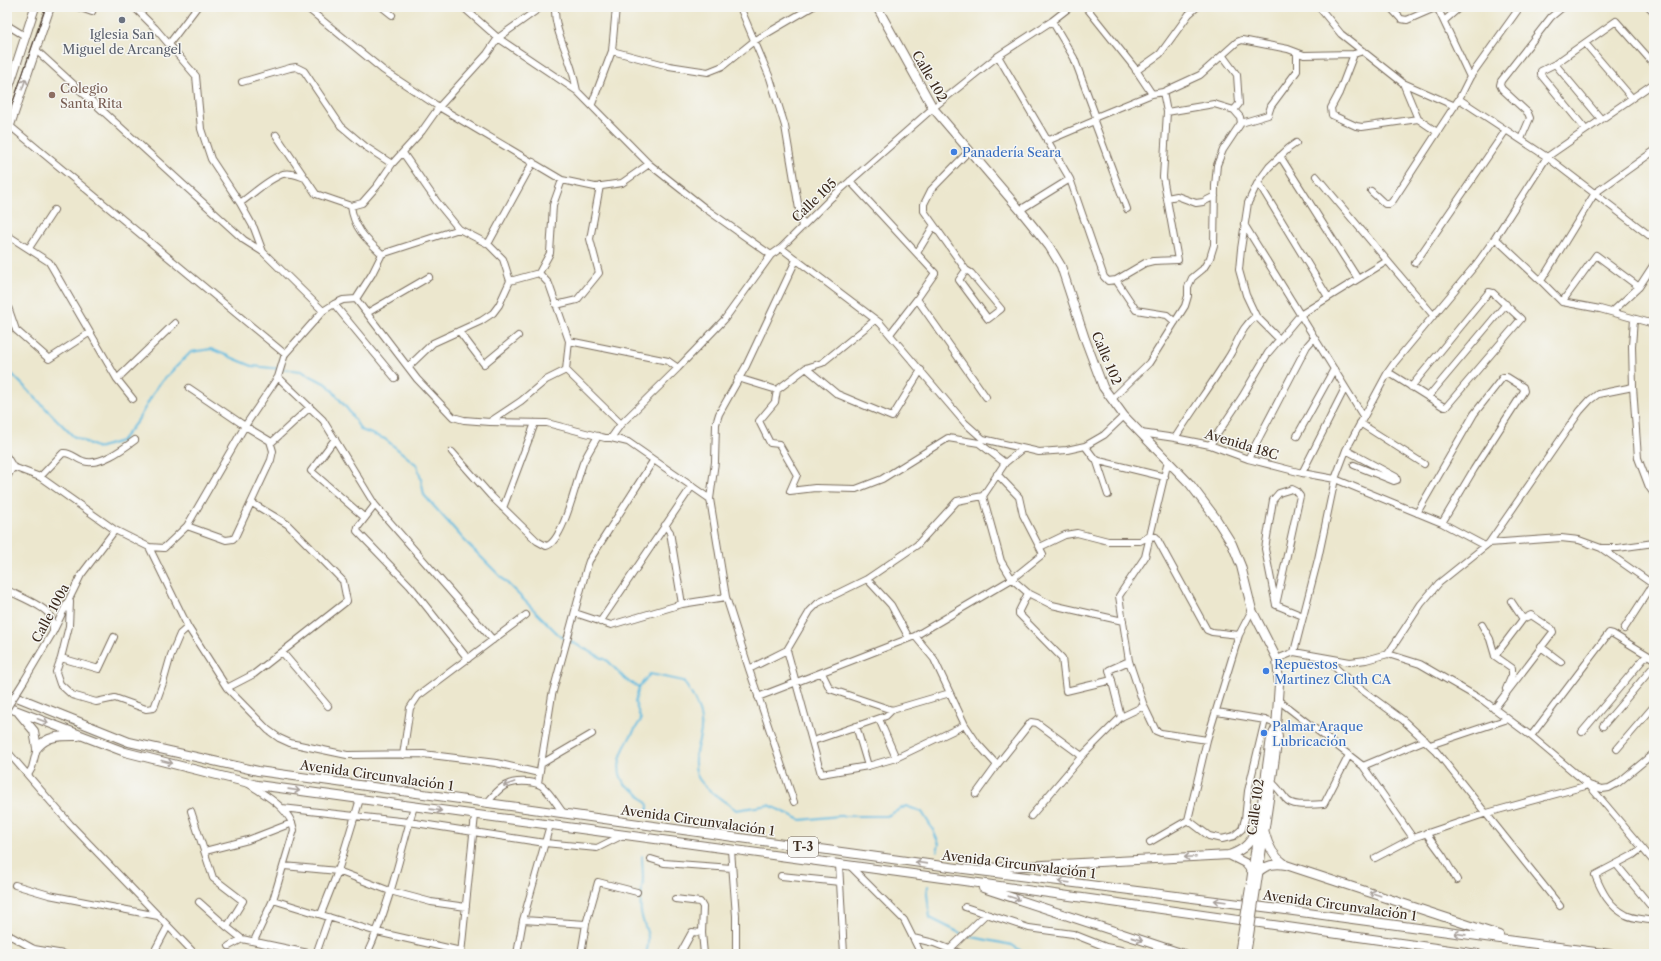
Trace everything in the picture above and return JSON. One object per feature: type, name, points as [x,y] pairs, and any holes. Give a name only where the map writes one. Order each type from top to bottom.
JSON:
[{"type":"main road","points":[[7,93],[35,7]]},
{"type":"main road","points":[[8,130],[50,7]]},
{"type":"main road","name":"Calle 102","points":[[877,7],[933,108],[1020,210],[1049,246],[1061,266],[1084,339],[1103,387],[1124,416],[1190,484],[1232,544],[1241,566],[1252,610],[1277,659],[1279,684],[1276,726],[1278,737],[1271,782],[1261,828]]},
{"type":"main road","name":"Avenida Circunvalación 1","points":[[7,693],[129,742],[258,771],[964,869],[1279,909],[1610,954]]},
{"type":"main road","name":"Avenida Circunvalación 1","points":[[7,708],[125,752],[246,782],[623,836],[964,881],[1478,954]]},
{"type":"main road","points":[[17,711],[34,731],[36,748]]},
{"type":"main road","name":"Calle 102","points":[[1243,950],[1261,828],[1271,738],[1276,726]]},
{"type":"main road","points":[[36,748],[43,741],[50,738],[81,735]]},
{"type":"main road","points":[[964,869],[1229,855],[1243,849],[1249,844],[1261,828],[1272,851],[1280,861],[1286,865],[1519,942]]},
{"type":"main road","points":[[1229,855],[1245,863],[1254,880],[1268,865],[1286,865]]},
{"type":"main road","points":[[964,881],[1184,954]]},
{"type":"street","points":[[78,7],[92,12],[94,7]]},
{"type":"street","points":[[134,7],[169,44],[196,76],[201,129],[211,159],[240,203],[254,228],[263,252]]},
{"type":"street","points":[[169,44],[197,7]]},
{"type":"street","points":[[306,7],[383,70],[439,107],[562,180],[595,187],[622,183],[649,164]]},
{"type":"street","points":[[382,7],[392,15]]},
{"type":"street","points":[[463,7],[498,38],[577,91],[592,104],[649,164],[706,209],[771,255]]},
{"type":"street","points":[[276,135],[316,194],[351,206],[362,203],[377,186],[392,164],[403,154],[422,131],[439,107],[487,54],[498,38],[541,7]]},
{"type":"street","points":[[555,7],[554,17],[570,64],[577,91]]},
{"type":"street","points":[[592,104],[612,51],[616,7]]},
{"type":"street","points":[[740,7],[770,78],[785,126],[802,227]]},
{"type":"street","points":[[612,51],[669,66],[708,72],[723,66],[754,41],[812,7]]},
{"type":"street","name":"Calle 105","points":[[503,508],[541,544],[546,546],[551,544],[557,535],[569,509],[583,464],[605,437],[621,424],[678,368],[724,320],[771,255],[781,248],[850,181],[933,108],[998,56],[1070,7]]},
{"type":"street","points":[[1086,7],[1152,94]]},
{"type":"street","points":[[1136,71],[1160,54],[1189,14],[1197,7]]},
{"type":"street","points":[[1319,7],[1341,34],[1402,83],[1455,106]]},
{"type":"street","points":[[1390,7],[1401,19],[1406,20],[1437,7],[1470,77]]},
{"type":"street","points":[[1444,21],[1460,7]]},
{"type":"street","points":[[1371,191],[1386,204],[1392,202],[1455,106],[1470,77],[1520,7]]},
{"type":"street","points":[[1521,139],[1530,118],[1528,113],[1502,89],[1500,86],[1501,81],[1551,17],[1563,7]]},
{"type":"street","points":[[1649,7],[1654,12]]},
{"type":"street","points":[[1052,20],[1074,58],[1127,209]]},
{"type":"street","points":[[1586,130],[1541,75],[1541,71],[1555,64],[1617,21],[1654,64]]},
{"type":"street","points":[[7,25],[25,36]]},
{"type":"street","points":[[1048,141],[1152,94],[1163,92],[1200,74],[1223,56],[1237,42],[1242,40],[1288,49],[1304,55],[1354,54],[1363,51]]},
{"type":"street","points":[[1584,43],[1632,98]]},
{"type":"street","points":[[36,50],[244,240],[263,252],[323,311]]},
{"type":"street","points":[[1112,399],[1149,363],[1185,306],[1188,296],[1188,287],[1192,278],[1203,269],[1210,258],[1214,245],[1217,165],[1223,150],[1241,123],[1268,115],[1271,106],[1297,71],[1297,53]]},
{"type":"street","points":[[1354,54],[1339,93],[1330,108],[1332,115],[1362,128],[1418,119]]},
{"type":"street","points":[[998,56],[1070,179],[1104,277],[1108,281],[1116,280],[1144,263],[1153,261],[1178,260],[1163,177],[1167,112],[1163,92]]},
{"type":"street","points":[[1223,56],[1237,75],[1239,104],[1234,110]]},
{"type":"street","points":[[1555,64],[1601,119]]},
{"type":"street","points":[[242,82],[290,68],[296,67],[304,71],[341,126],[366,147],[392,164]]},
{"type":"street","points":[[1294,652],[1318,559],[1335,479],[1346,450],[1388,372],[1433,315],[1478,262],[1547,156],[1654,82]]},
{"type":"street","points":[[1402,83],[1418,119],[1437,132]]},
{"type":"street","points":[[1459,99],[1547,156],[1654,239]]},
{"type":"street","points":[[1167,112],[1214,104],[1234,110],[1240,117],[1241,123]]},
{"type":"street","points":[[8,130],[286,354]]},
{"type":"street","points":[[1415,263],[1506,130]]},
{"type":"street","points":[[1279,339],[1256,316],[1246,295],[1239,270],[1248,203],[1258,182],[1269,167],[1296,143]]},
{"type":"street","points":[[966,270],[959,280],[988,319],[1001,309],[971,273],[966,270],[924,211],[927,197],[931,190],[969,151]]},
{"type":"street","points":[[1541,280],[1596,193],[1654,151]]},
{"type":"street","points":[[403,154],[437,202],[459,229],[488,244],[503,259],[510,281],[497,309],[488,316],[433,343],[408,367]]},
{"type":"street","points":[[1280,156],[1358,279]]},
{"type":"street","points":[[488,244],[533,162]]},
{"type":"street","points":[[240,203],[269,182],[284,174],[295,174],[305,178]]},
{"type":"street","points":[[1316,176],[1433,315]]},
{"type":"street","points":[[1020,210],[1070,179]]},
{"type":"street","points":[[510,281],[539,273],[550,253],[553,205],[562,180]]},
{"type":"street","points":[[850,181],[935,273],[890,334]]},
{"type":"street","points":[[1258,182],[1328,297]]},
{"type":"street","points":[[556,305],[577,300],[599,273],[590,239],[600,186]]},
{"type":"street","points":[[1167,198],[1176,196],[1196,203],[1203,202],[1215,196]]},
{"type":"street","points":[[351,206],[353,217],[362,235],[382,254]]},
{"type":"street","points":[[29,248],[54,210]]},
{"type":"street","points":[[1244,224],[1363,416]]},
{"type":"street","points":[[917,253],[934,225]]},
{"type":"street","points":[[7,457],[13,467],[40,477],[115,530],[149,547],[164,548],[187,526],[245,426],[279,375],[286,354],[323,311],[343,300],[356,299],[369,281],[382,254],[459,229]]},
{"type":"street","points":[[7,235],[50,262],[89,333],[117,379],[133,399]]},
{"type":"street","points":[[1495,238],[1541,280],[1562,302],[1600,308],[1654,324]]},
{"type":"street","points":[[781,248],[880,323],[981,441],[1005,463]]},
{"type":"street","points":[[1562,302],[1596,255],[1639,287]]},
{"type":"street","points":[[794,802],[726,597],[710,499],[716,462],[716,424],[723,405],[746,366],[796,260]]},
{"type":"street","points":[[1210,445],[1242,397],[1268,353],[1300,315],[1387,261]]},
{"type":"street","points":[[1612,312],[1639,287],[1654,264]]},
{"type":"street","points":[[539,273],[549,284],[569,340],[566,370]]},
{"type":"street","points":[[368,313],[429,277]]},
{"type":"street","points":[[1116,280],[1136,310],[1167,315],[1175,322]]},
{"type":"street","points":[[1388,372],[1411,387],[1446,407],[1521,319],[1493,293],[1489,292],[1411,387]]},
{"type":"street","points":[[356,299],[416,379],[453,417],[464,420],[490,422],[547,423],[628,442],[653,461],[710,499]]},
{"type":"street","points":[[917,299],[986,397]]},
{"type":"street","points":[[7,304],[16,330],[48,359],[89,333]]},
{"type":"street","points":[[334,304],[395,378]]},
{"type":"street","points":[[1428,397],[1506,304]]},
{"type":"street","points":[[1175,438],[1229,357],[1241,332],[1248,322],[1256,316]]},
{"type":"street","points":[[1634,319],[1632,346],[1633,387],[1638,458],[1649,487],[1654,494]]},
{"type":"street","points":[[875,320],[822,363],[806,368],[777,390],[775,402],[759,421],[770,443],[779,444],[797,475],[790,491],[815,488],[856,489],[882,479],[948,438],[981,441],[1038,452],[1067,450],[1085,446],[1104,435],[1124,416]]},
{"type":"street","points":[[117,379],[175,323]]},
{"type":"street","points":[[459,331],[484,364],[518,336]]},
{"type":"street","points":[[1248,459],[1307,346],[1314,338]]},
{"type":"street","points":[[569,340],[668,361],[678,368]]},
{"type":"street","points":[[806,368],[837,394],[892,417],[921,370]]},
{"type":"street","points":[[1297,436],[1334,369]]},
{"type":"street","points":[[490,422],[521,401],[546,380],[566,370]]},
{"type":"street","points":[[566,370],[621,424]]},
{"type":"street","points":[[279,375],[323,420],[375,505],[494,640]]},
{"type":"street","points":[[1417,513],[1474,414],[1503,377],[1507,377],[1523,387],[1524,391],[1474,469],[1442,523]]},
{"type":"street","points":[[738,378],[777,390]]},
{"type":"street","points":[[1388,654],[1421,604],[1439,583],[1487,545],[1580,411],[1590,400],[1598,394],[1633,387]]},
{"type":"street","points":[[187,526],[226,540],[233,539],[252,503],[271,460],[273,451],[271,443],[264,436],[245,426],[189,388]]},
{"type":"street","points":[[1302,473],[1345,388]]},
{"type":"street","points":[[271,443],[310,407]]},
{"type":"street","points":[[452,452],[503,508],[535,423]]},
{"type":"street","points":[[1360,423],[1424,464]]},
{"type":"street","name":"Avenida 18C","points":[[1141,433],[1210,445],[1248,459],[1302,473],[1335,479],[1442,523],[1487,545]]},
{"type":"street","points":[[335,439],[311,471],[365,518]]},
{"type":"street","points":[[40,477],[63,452],[68,452],[84,462],[100,461],[121,451],[135,440]]},
{"type":"street","points":[[1085,446],[1096,459],[1108,495]]},
{"type":"street","points":[[1022,449],[1005,463],[983,496],[1001,561],[1012,578],[1028,593],[1052,604],[1123,621]]},
{"type":"street","points":[[1346,450],[1397,479],[1394,481],[1354,465]]},
{"type":"street","points":[[1096,459],[1165,477]]},
{"type":"street","points":[[538,783],[552,695],[567,646],[589,560],[653,461]]},
{"type":"street","points":[[1168,461],[1144,557],[1119,596],[1129,661],[1144,706],[1158,732],[1208,740]]},
{"type":"street","points":[[7,477],[13,467]]},
{"type":"street","points":[[758,697],[912,637],[1012,578],[1043,554],[1023,515],[1019,497],[997,474]]},
{"type":"street","points":[[600,622],[692,486]]},
{"type":"street","points":[[1292,489],[1300,496],[1276,605],[1265,549],[1274,500],[1278,493],[1292,489]]},
{"type":"street","points":[[749,669],[787,650],[818,603],[868,579],[917,545],[957,500],[983,496]]},
{"type":"street","points":[[227,688],[254,674],[347,601],[343,581],[287,524],[252,503]]},
{"type":"street","points":[[375,505],[358,527],[357,532],[410,586],[468,659]]},
{"type":"street","points":[[666,525],[670,532],[682,604]]},
{"type":"street","name":"Calle 100a","points":[[7,708],[53,632],[82,575],[115,530]]},
{"type":"street","points":[[1040,547],[1066,535],[1078,533],[1108,541],[1140,542],[1150,536],[1156,537],[1207,630],[1212,632],[1239,634]]},
{"type":"street","points":[[1487,545],[1562,538],[1579,540],[1601,548],[1654,585],[1624,629]]},
{"type":"street","points":[[1601,548],[1618,548],[1654,543]]},
{"type":"street","points":[[149,547],[188,627],[227,688],[268,730],[279,738],[290,744],[347,755],[422,754],[496,763],[539,773]]},
{"type":"street","points":[[868,579],[891,605],[912,637],[934,659],[965,725],[977,743],[997,765]]},
{"type":"street","points":[[7,590],[42,608],[49,614],[52,621],[53,632]]},
{"type":"street","points":[[1028,593],[1018,611],[1019,614],[1062,658],[1066,691],[1112,680]]},
{"type":"street","points":[[575,613],[611,625],[682,604],[726,597]]},
{"type":"street","points":[[70,598],[69,626],[56,672],[60,684],[72,695],[96,702],[115,698],[146,709],[154,708],[174,648],[180,634],[188,627]]},
{"type":"street","points":[[1511,601],[1523,619]]},
{"type":"street","points":[[1276,605],[1303,616]]},
{"type":"street","points":[[1150,842],[1188,820],[1208,740],[1239,634],[1252,610]]},
{"type":"street","points":[[403,755],[410,708],[414,700],[526,615]]},
{"type":"street","points":[[1494,709],[1553,630],[1531,615],[1523,619],[1495,656]]},
{"type":"street","points":[[1482,625],[1490,638],[1495,656],[1512,668],[1512,675],[1507,686],[1506,693]]},
{"type":"street","points":[[1530,736],[1607,634],[1613,634],[1654,660]]},
{"type":"street","points":[[61,658],[99,669],[114,637]]},
{"type":"street","points":[[1541,647],[1561,662]]},
{"type":"street","points":[[787,650],[821,774],[868,766],[896,758],[965,725]]},
{"type":"street","points":[[282,652],[328,706]]},
{"type":"street","points":[[1277,659],[1294,652],[1326,659],[1350,662],[1366,660],[1388,654],[1420,664],[1484,701],[1530,736],[1589,785],[1654,862]]},
{"type":"street","points":[[1582,732],[1646,656]]},
{"type":"street","points":[[1326,659],[1350,681],[1403,720],[1430,745],[1560,906]]},
{"type":"street","points":[[1121,717],[1109,670],[1129,661]]},
{"type":"street","points":[[1603,726],[1654,666]]},
{"type":"street","points":[[822,673],[830,689],[892,710]]},
{"type":"street","points":[[813,741],[886,716],[892,710],[950,693]]},
{"type":"street","points":[[1278,700],[1363,766],[1413,838]]},
{"type":"street","points":[[1031,816],[1082,756],[1121,717],[1144,706]]},
{"type":"street","points":[[1617,749],[1654,706]]},
{"type":"street","points":[[1217,712],[1265,720],[1276,726]]},
{"type":"street","points":[[879,718],[896,758]]},
{"type":"street","points":[[1188,820],[1209,836],[1222,838],[1234,836],[1242,829],[1245,819],[1248,791],[1265,720]]},
{"type":"street","points":[[1430,745],[1508,720]]},
{"type":"street","points":[[976,794],[1031,722],[1037,723],[1082,756]]},
{"type":"street","points":[[856,726],[868,766]]},
{"type":"street","points":[[541,764],[592,734]]},
{"type":"street","points":[[1363,766],[1425,740]]},
{"type":"street","points":[[28,775],[32,768],[36,748]]},
{"type":"street","points":[[7,751],[70,824],[195,954]]},
{"type":"street","points":[[1375,858],[1413,838],[1487,814],[1589,785],[1602,789],[1609,788],[1618,783],[1654,754]]},
{"type":"street","points":[[1271,782],[1276,786],[1287,801],[1294,804],[1324,804],[1349,755]]},
{"type":"street","points":[[246,782],[282,808],[292,823],[294,830],[273,900],[254,941]]},
{"type":"street","points":[[487,803],[496,791],[508,784],[516,782],[538,783],[544,787],[564,814]]},
{"type":"street","points":[[321,914],[338,871],[360,799]]},
{"type":"street","points":[[367,954],[377,932],[414,806]]},
{"type":"street","points":[[282,808],[355,815],[546,843],[598,848],[623,836]]},
{"type":"street","points":[[191,811],[214,878],[243,901],[227,927]]},
{"type":"street","points":[[273,900],[377,932],[461,952],[475,815]]},
{"type":"street","points":[[205,851],[248,840],[292,823]]},
{"type":"street","points":[[517,954],[523,920],[550,825]]},
{"type":"street","points":[[1426,833],[1443,856],[1457,880]]},
{"type":"street","points":[[1642,848],[1633,855],[1595,875],[1604,896],[1612,905],[1627,916],[1654,921]]},
{"type":"street","points":[[731,850],[736,916],[736,954]]},
{"type":"street","points":[[652,859],[664,863],[732,868]]},
{"type":"street","points":[[840,864],[844,954]]},
{"type":"street","points":[[1616,864],[1654,910]]},
{"type":"street","points":[[284,866],[338,871],[390,891],[431,902],[466,907]]},
{"type":"street","points":[[850,866],[904,920],[921,954]]},
{"type":"street","points":[[781,876],[840,882]]},
{"type":"street","points":[[581,954],[586,924],[598,882],[637,892]]},
{"type":"street","points":[[14,885],[49,895],[158,916]]},
{"type":"street","points":[[675,899],[700,902],[703,907],[702,933],[704,954]]},
{"type":"street","points":[[199,902],[242,939],[293,952],[313,954]]},
{"type":"street","points":[[965,907],[1029,928],[1073,934],[1106,947],[1141,954]]},
{"type":"street","points":[[950,949],[986,914]]},
{"type":"street","points":[[316,954],[329,916]]},
{"type":"street","points":[[523,920],[586,924]]},
{"type":"street","points":[[152,954],[168,926]]},
{"type":"street","points":[[680,954],[692,932],[702,933]]},
{"type":"street","points":[[7,934],[34,948],[64,954]]},
{"type":"street","points":[[913,938],[962,954]]},
{"type":"street","points":[[230,946],[242,939]]},
{"type":"street","points":[[27,954],[34,948]]},
{"type":"waterway","points":[[7,369],[73,436],[98,448],[121,441],[138,420],[158,385],[191,352],[211,349],[252,366],[301,371],[328,385],[349,411],[361,430],[385,439],[417,465],[424,495],[465,541],[560,636],[608,661],[626,680],[639,687],[650,674],[683,681],[695,700],[700,714],[701,729],[695,760],[697,775],[699,780],[714,794],[736,810],[769,805],[801,820],[839,816],[887,816],[906,806],[922,812],[932,828],[939,844],[937,852]]},
{"type":"waterway","points":[[639,687],[635,702],[641,720],[627,742],[620,759],[619,768],[625,784],[637,793],[648,805],[648,814]]},
{"type":"waterway","points":[[642,856],[643,877],[641,908],[642,918],[648,936],[648,947],[646,954]]},
{"type":"waterway","points":[[928,886],[927,894],[930,918],[960,933]]},
{"type":"waterway","points":[[967,936],[1012,945],[1026,954]]},
{"type":"tram line","points":[[7,119],[46,7]]},
{"type":"place","name":"Iglesia San Miguel de Arcangel","points":[[122,20]]},
{"type":"place","name":"Colegio Santa Rita","points":[[52,95]]},
{"type":"place","name":"Panadería Seara","points":[[954,152]]},
{"type":"place","name":"Repuestos Martinez Cluth CA","points":[[1266,671]]},
{"type":"place","name":"Palmar Araque Lubricación","points":[[1264,733]]}]
